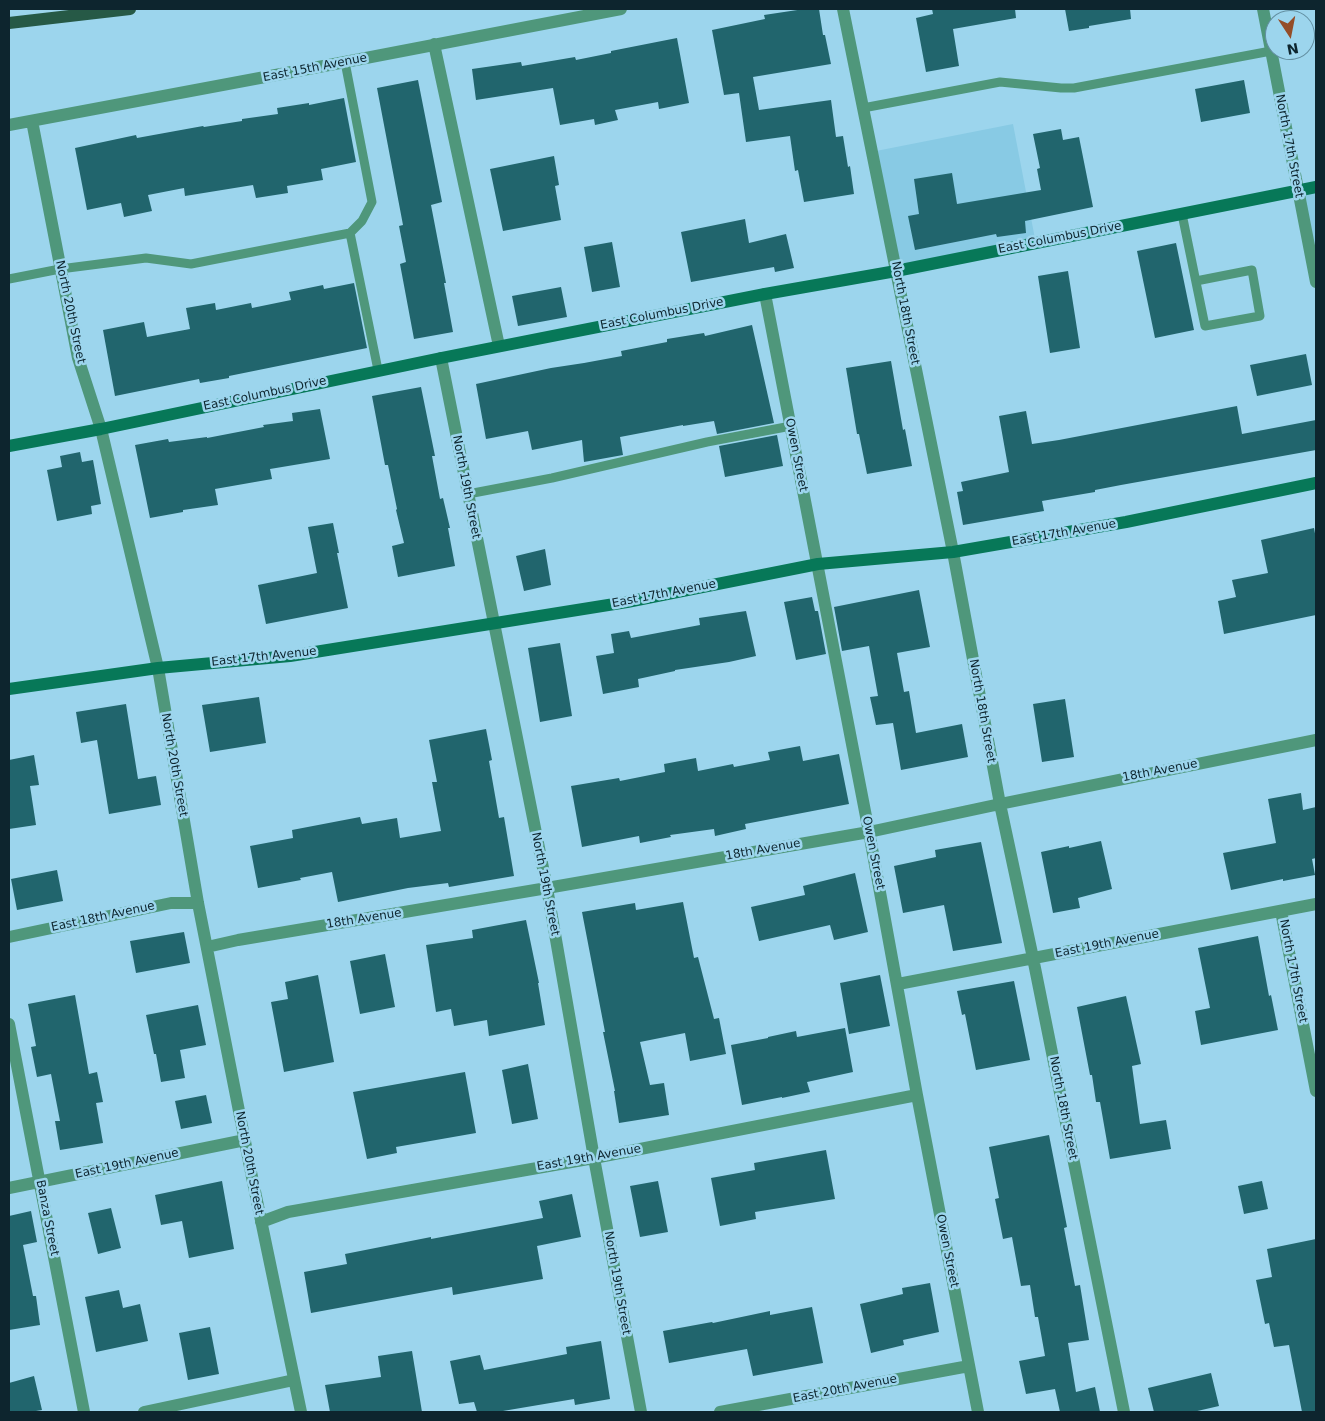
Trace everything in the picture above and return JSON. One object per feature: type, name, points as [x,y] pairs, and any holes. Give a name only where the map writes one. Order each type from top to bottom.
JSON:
[{"type":"main road","points":[[9,23],[130,9]]},
{"type":"main road","name":"East Columbus Drive","points":[[9,446],[101,429],[499,346],[1316,188]]},
{"type":"main road","name":"East 17th Avenue","points":[[9,689],[158,668],[290,656],[627,602],[818,564],[953,552],[1126,522],[1316,483]]},
{"type":"street","name":"East 15th Avenue","points":[[9,125],[621,9]]},
{"type":"street","name":"North 18th Street","points":[[843,9],[953,552],[1000,804],[1033,958],[1124,1412]]},
{"type":"street","name":"North 17th Street","points":[[1262,9],[1265,23]]},
{"type":"street","points":[[434,44],[499,346]]},
{"type":"street","name":"North 17th Street","points":[[1273,60],[1316,282]]},
{"type":"street","name":"North 20th Street","points":[[32,121],[78,358],[101,429],[158,668],[198,903],[244,1140],[301,1412]]},
{"type":"street","name":"Owen Street","points":[[765,294],[818,564],[978,1412]]},
{"type":"street","name":"North 19th Street","points":[[440,358],[547,888],[641,1412]]},
{"type":"street","name":"18th Avenue","points":[[207,947],[238,940],[869,832],[1316,740]]},
{"type":"street","name":"East 18th Avenue","points":[[9,937],[172,903],[198,903]]},
{"type":"street","name":"East 19th Avenue","points":[[898,984],[1316,904]]},
{"type":"street","name":"North 17th Street","points":[[1281,911],[1316,1091]]},
{"type":"street","name":"Banza Street","points":[[9,1024],[84,1412]]},
{"type":"street","name":"East 19th Avenue","points":[[261,1222],[288,1212],[594,1158],[917,1095]]},
{"type":"street","name":"East 19th Avenue","points":[[9,1188],[244,1140]]},
{"type":"street","name":"East 20th Avenue","points":[[720,1412],[969,1366]]},
{"type":"street","points":[[144,1412],[294,1380]]},
{"type":"lane","points":[[863,108],[1000,82],[1074,88],[1265,51]]},
{"type":"lane","points":[[9,279],[60,269],[146,258],[191,264],[350,233],[362,221],[372,202],[345,62]]},
{"type":"lane","points":[[1182,214],[1205,326],[1260,316],[1252,270],[1196,281]]},
{"type":"lane","points":[[350,233],[378,370]]},
{"type":"lane","points":[[468,494],[552,478],[707,442],[791,426]]},
{"type":"shaded area","points":[[1013,124],[1036,244],[899,268],[876,151]]},
{"type":"shaded area","points":[[1316,192],[1316,255],[1304,195]]},
{"type":"building","points":[[804,9],[819,9],[823,35],[825,35],[831,64],[753,77],[759,110],[831,100],[836,137],[843,136],[854,194],[804,202],[798,170],[795,171],[790,136],[746,142],[739,93],[724,95],[712,30],[765,19],[764,15]]},
{"type":"building","points":[[932,9],[1015,9],[1016,18],[953,29],[959,66],[926,72],[916,18],[933,14]]},
{"type":"building","points":[[1065,9],[1130,9],[1131,19],[1069,31]]},
{"type":"building","points":[[677,38],[689,103],[659,109],[658,102],[615,110],[618,120],[595,125],[594,119],[560,125],[553,88],[476,100],[472,69],[521,62],[522,66],[575,57],[576,60]]},
{"type":"building","points":[[418,80],[442,202],[431,205],[453,332],[414,339],[400,264],[406,262],[399,226],[403,225],[377,88]]},
{"type":"building","points":[[1244,80],[1250,113],[1201,122],[1195,89]]},
{"type":"building","points":[[344,98],[356,162],[321,169],[323,180],[287,186],[288,193],[256,198],[253,185],[185,196],[184,188],[148,195],[152,211],[124,217],[121,203],[87,210],[75,148],[136,135],[137,138],[242,121],[242,119],[278,114],[277,108],[309,103],[309,105]]},
{"type":"building","points":[[1061,129],[1063,140],[1079,137],[1093,207],[1025,221],[1026,233],[997,237],[996,234],[915,250],[908,216],[919,214],[914,179],[952,173],[957,204],[1041,190],[1037,169],[1040,168],[1033,134]]},
{"type":"building","points":[[554,156],[559,185],[555,186],[561,220],[503,231],[490,169]]},
{"type":"building","points":[[745,219],[749,243],[786,234],[794,268],[775,272],[774,267],[691,282],[681,232]]},
{"type":"building","points":[[612,242],[620,287],[592,292],[584,247]]},
{"type":"building","points":[[1176,243],[1194,330],[1155,338],[1137,251]]},
{"type":"building","points":[[1068,271],[1080,348],[1050,353],[1038,276]]},
{"type":"building","points":[[354,283],[367,348],[229,376],[229,378],[200,383],[199,379],[115,396],[103,330],[144,322],[147,337],[190,329],[186,308],[215,303],[216,310],[251,303],[252,308],[291,300],[289,292],[323,285],[324,289]]},
{"type":"building","points":[[561,287],[567,317],[518,326],[512,296]]},
{"type":"building","points":[[752,325],[774,423],[717,434],[714,421],[620,437],[623,455],[584,462],[582,440],[532,450],[528,431],[486,439],[476,384],[551,368],[622,356],[621,351],[667,342],[667,339],[704,333],[705,336]]},
{"type":"building","points":[[1306,354],[1312,385],[1257,396],[1250,365]]},
{"type":"building","points":[[891,361],[903,430],[905,429],[912,466],[867,474],[859,434],[857,434],[846,368]]},
{"type":"building","points":[[421,387],[435,456],[432,456],[440,499],[443,498],[450,528],[448,528],[455,566],[398,577],[392,546],[404,543],[388,465],[385,465],[372,396]]},
{"type":"building","points":[[1237,406],[1242,434],[1316,420],[1316,450],[1042,501],[1044,511],[963,525],[957,492],[963,491],[961,482],[1009,472],[999,416],[1026,411],[1032,444]]},
{"type":"building","points":[[320,409],[330,459],[270,469],[272,479],[215,489],[218,505],[183,510],[183,512],[150,518],[135,445],[168,439],[169,442],[207,438],[264,427],[263,425],[293,421],[292,413]]},
{"type":"building","points":[[777,435],[783,466],[725,477],[719,446]]},
{"type":"building","points":[[80,452],[82,462],[93,460],[101,504],[91,506],[92,514],[57,521],[47,470],[62,467],[60,456]]},
{"type":"building","points":[[333,523],[348,608],[266,624],[258,585],[317,573],[308,527]]},
{"type":"building","points":[[1314,528],[1316,539],[1316,615],[1224,634],[1218,601],[1236,597],[1232,580],[1268,573],[1261,540]]},
{"type":"building","points":[[545,549],[551,585],[524,591],[516,556]]},
{"type":"building","points":[[919,590],[930,647],[897,653],[904,692],[909,691],[916,733],[962,724],[968,757],[901,770],[893,723],[876,725],[870,697],[878,696],[869,646],[842,651],[834,607]]},
{"type":"building","points":[[812,597],[815,611],[818,611],[826,654],[796,660],[784,602]]},
{"type":"building","points":[[746,611],[756,656],[675,670],[638,679],[639,687],[603,694],[596,656],[614,653],[611,634],[629,631],[631,638],[700,625],[699,618]]},
{"type":"building","points":[[560,643],[572,716],[540,722],[528,648]]},
{"type":"building","points":[[259,697],[266,743],[210,752],[202,705]]},
{"type":"building","points":[[1065,699],[1074,757],[1042,762],[1033,704]]},
{"type":"building","points":[[126,704],[138,779],[156,776],[161,805],[109,814],[97,740],[81,743],[76,712]]},
{"type":"building","points":[[486,729],[492,760],[489,761],[499,818],[504,817],[514,876],[449,887],[448,883],[408,888],[338,902],[332,872],[258,888],[250,846],[293,838],[292,830],[360,817],[362,824],[397,818],[400,838],[441,831],[432,782],[437,782],[429,740]]},
{"type":"building","points":[[800,746],[803,761],[839,754],[849,804],[745,824],[746,829],[715,836],[714,829],[670,835],[671,837],[640,843],[639,836],[582,847],[571,786],[619,778],[620,781],[665,772],[664,764],[696,758],[698,771],[733,764],[734,767],[770,760],[768,752]]},
{"type":"building","points":[[34,755],[39,785],[30,786],[36,825],[9,829],[9,760]]},
{"type":"building","points":[[1301,793],[1303,810],[1316,807],[1316,858],[1312,859],[1315,875],[1283,881],[1283,879],[1231,890],[1223,853],[1276,843],[1268,799]]},
{"type":"building","points":[[1101,841],[1112,889],[1078,898],[1080,908],[1053,913],[1041,852]]},
{"type":"building","points":[[981,842],[1002,943],[953,951],[944,905],[903,913],[894,866],[936,857],[935,850]]},
{"type":"building","points":[[57,870],[63,901],[17,910],[11,879]]},
{"type":"building","points":[[855,873],[868,932],[834,940],[830,925],[759,941],[751,907],[805,895],[803,886]]},
{"type":"building","points":[[683,902],[694,958],[698,957],[714,1019],[719,1018],[726,1054],[690,1061],[685,1033],[640,1042],[650,1085],[664,1083],[669,1115],[619,1123],[615,1091],[603,1032],[605,1032],[582,912],[635,903],[636,910]]},
{"type":"building","points":[[526,920],[539,983],[545,1025],[489,1036],[487,1020],[454,1026],[451,1009],[436,1012],[426,945],[473,938],[472,930]]},
{"type":"building","points":[[184,932],[190,963],[136,973],[130,941]]},
{"type":"building","points":[[1258,936],[1269,996],[1271,995],[1278,1030],[1201,1045],[1195,1011],[1210,1008],[1198,948]]},
{"type":"building","points":[[385,954],[395,1007],[360,1014],[350,961]]},
{"type":"building","points":[[318,975],[334,1062],[284,1072],[271,1002],[288,999],[285,982]]},
{"type":"building","points":[[880,975],[890,1026],[849,1034],[840,983]]},
{"type":"building","points":[[1014,981],[1030,1060],[976,1070],[965,1014],[962,1015],[957,991]]},
{"type":"building","points":[[75,995],[89,1074],[97,1072],[103,1102],[96,1103],[103,1143],[60,1150],[55,1121],[60,1121],[51,1074],[37,1077],[31,1047],[36,1046],[28,1004]]},
{"type":"building","points":[[1126,996],[1141,1064],[1132,1066],[1140,1124],[1166,1120],[1171,1149],[1110,1159],[1100,1102],[1096,1102],[1077,1007]]},
{"type":"building","points":[[198,1005],[206,1045],[180,1050],[185,1078],[161,1082],[146,1015]]},
{"type":"building","points":[[845,1028],[853,1072],[807,1082],[810,1092],[742,1105],[731,1045],[796,1031],[797,1037]]},
{"type":"building","points":[[528,1064],[538,1119],[512,1124],[502,1070]]},
{"type":"building","points":[[465,1072],[476,1133],[396,1147],[397,1153],[367,1159],[353,1092]]},
{"type":"building","points":[[206,1095],[212,1123],[181,1129],[175,1101]]},
{"type":"building","points":[[1049,1135],[1067,1227],[1064,1228],[1075,1286],[1080,1285],[1089,1340],[1068,1343],[1076,1392],[1095,1387],[1100,1412],[1060,1412],[1055,1389],[1026,1394],[1019,1361],[1045,1356],[1038,1317],[1035,1317],[1030,1285],[1021,1286],[1012,1237],[1003,1239],[995,1199],[999,1198],[989,1147]]},
{"type":"building","points":[[826,1150],[835,1199],[755,1212],[756,1219],[720,1226],[711,1178],[755,1170],[754,1163]]},
{"type":"building","points":[[222,1181],[234,1249],[189,1258],[182,1221],[161,1225],[155,1195]]},
{"type":"building","points":[[658,1181],[668,1232],[640,1237],[630,1186]]},
{"type":"building","points":[[1262,1181],[1268,1209],[1244,1214],[1238,1186]]},
{"type":"building","points":[[572,1194],[581,1237],[537,1246],[543,1279],[453,1295],[452,1287],[311,1313],[304,1272],[347,1264],[345,1254],[543,1218],[539,1201]]},
{"type":"building","points":[[111,1208],[121,1248],[98,1254],[88,1213]]},
{"type":"building","points":[[31,1211],[37,1242],[23,1245],[33,1296],[36,1296],[40,1325],[9,1330],[9,1216]]},
{"type":"building","points":[[1316,1239],[1316,1412],[1302,1412],[1289,1345],[1274,1347],[1269,1323],[1265,1324],[1256,1280],[1272,1277],[1267,1249]]},
{"type":"building","points":[[930,1283],[939,1332],[903,1340],[904,1345],[871,1353],[860,1304],[903,1294],[902,1288]]},
{"type":"building","points":[[119,1290],[123,1308],[140,1304],[148,1341],[96,1352],[85,1297]]},
{"type":"building","points":[[812,1307],[823,1363],[753,1376],[747,1349],[669,1363],[663,1331],[770,1311],[770,1315]]},
{"type":"building","points":[[210,1327],[219,1374],[188,1380],[179,1333]]},
{"type":"building","points":[[601,1341],[610,1399],[575,1405],[574,1399],[497,1412],[477,1412],[474,1402],[459,1404],[450,1361],[480,1355],[484,1370],[567,1354],[566,1347]]},
{"type":"building","points":[[412,1351],[422,1412],[330,1412],[325,1385],[381,1377],[378,1356]]},
{"type":"building","points":[[1211,1373],[1219,1406],[1193,1412],[1154,1412],[1148,1388]]},
{"type":"building","points":[[34,1376],[42,1410],[9,1412],[9,1383]]}]
